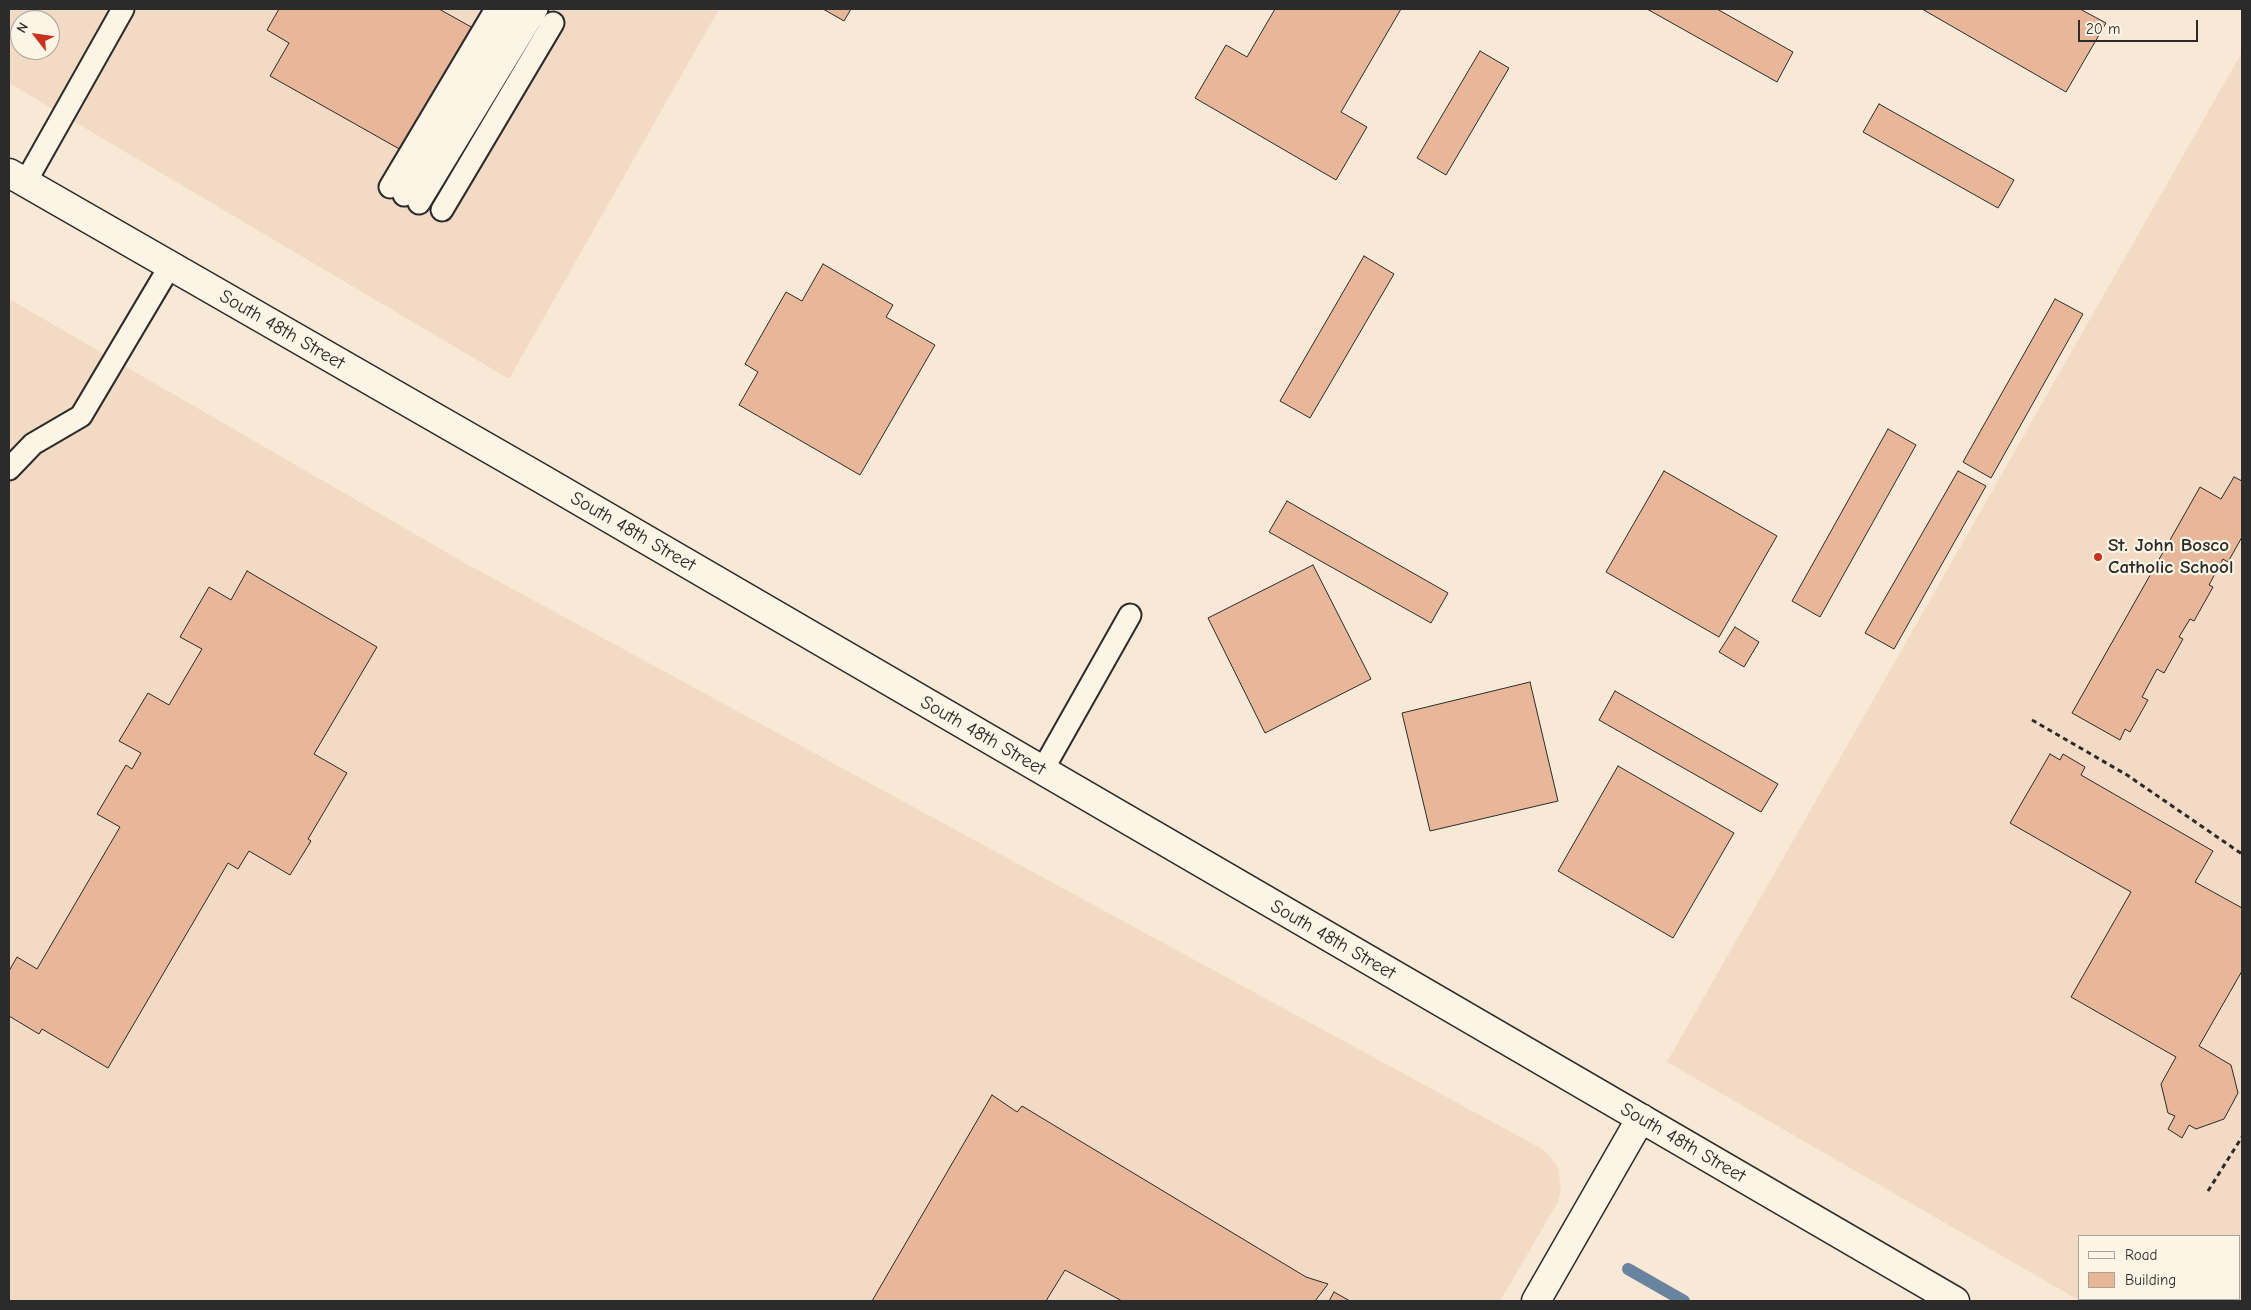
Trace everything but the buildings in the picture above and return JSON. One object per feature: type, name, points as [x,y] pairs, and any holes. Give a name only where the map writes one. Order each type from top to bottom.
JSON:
[{"type":"street","name":"South 48th Street","points":[[17,178],[1042,770],[1955,1301]]},
{"type":"street","points":[[1536,1301],[1641,1118]]},
{"type":"lane","points":[[404,195],[496,9]]},
{"type":"lane","points":[[404,195],[517,9]]},
{"type":"lane","points":[[404,195],[538,9]]},
{"type":"lane","points":[[17,178],[117,11]]},
{"type":"lane","points":[[442,210],[553,23]]},
{"type":"lane","points":[[9,469],[33,444],[81,416],[170,266]]},
{"type":"lane","points":[[1042,770],[1130,615]]},
{"type":"path","points":[[2032,720],[2127,776],[2242,854]]},
{"type":"path","points":[[2208,1191],[2242,1137]]},
{"type":"shaded area","points":[[9,9],[719,9],[509,379],[9,83]]},
{"type":"shaded area","name":"St. John Bosco Catholic School","points":[[2242,52],[2242,1301],[2078,1300],[2241,1300],[2241,1235],[2078,1235],[2078,1300],[1667,1062]]},
{"type":"shaded area","points":[[9,299],[465,563],[1544,1150],[1558,1167],[1561,1189],[1558,1202],[1500,1301],[9,1301]]},
{"type":"waterway","points":[[1628,1269],[1684,1301]]},
{"type":"place","name":"St. John Bosco Catholic School","points":[[2098,557]]}]
